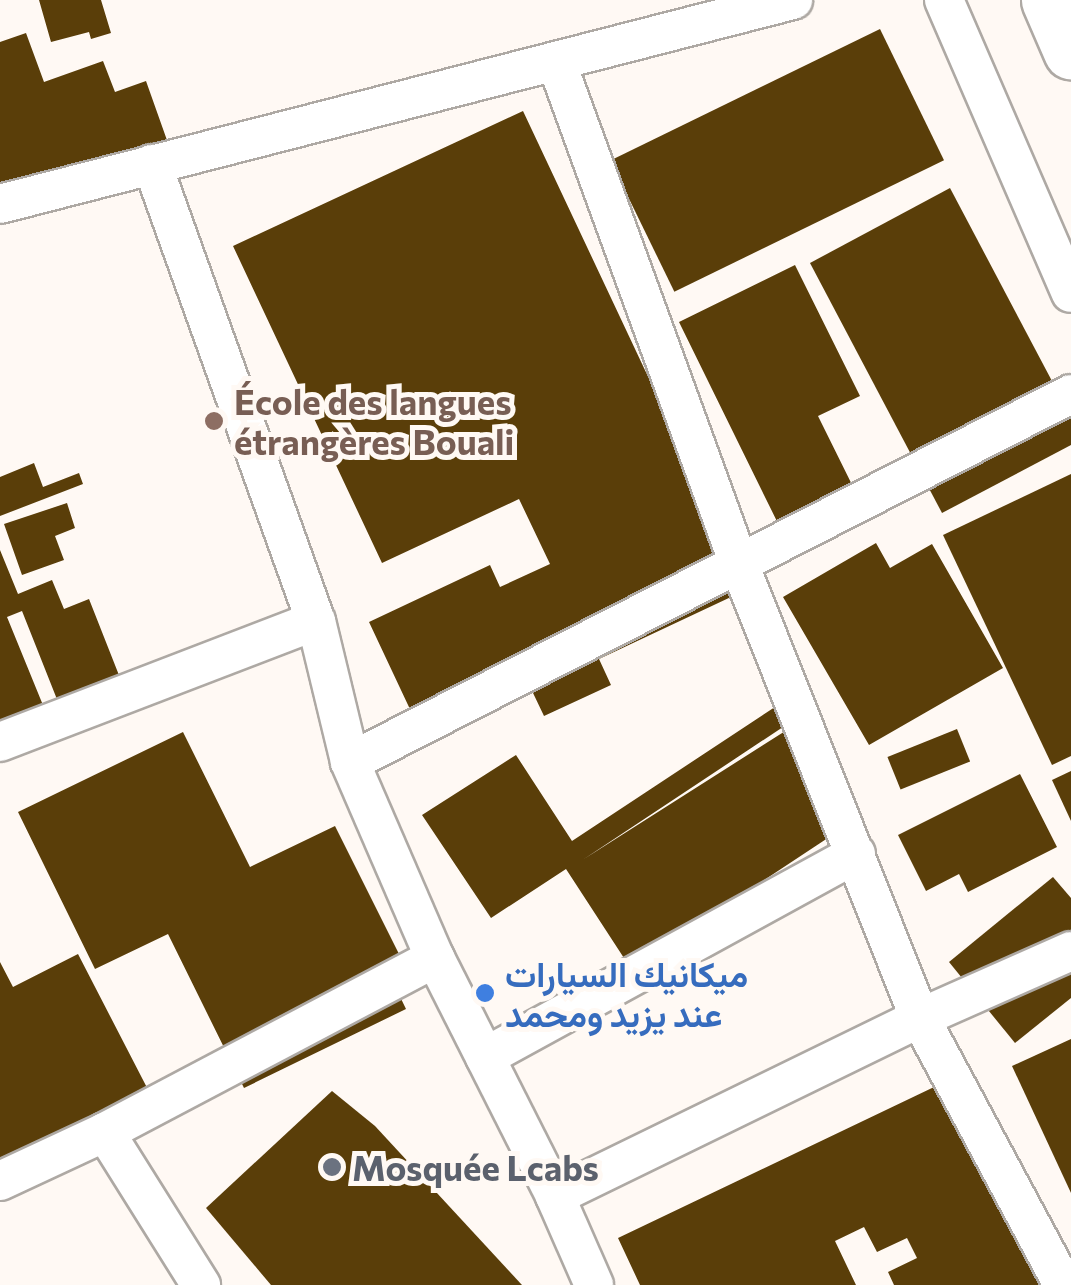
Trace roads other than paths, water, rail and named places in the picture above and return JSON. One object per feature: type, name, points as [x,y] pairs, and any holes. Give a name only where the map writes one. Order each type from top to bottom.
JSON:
[{"type":"main road","points":[[1049,0],[1071,50]]},
{"type":"street","points":[[0,204],[793,0]]},
{"type":"street","points":[[944,0],[1071,293]]},
{"type":"street","points":[[556,61],[739,564],[920,1018],[1063,1285]]},
{"type":"street","points":[[152,164],[316,621],[350,762],[435,958],[594,1285]]},
{"type":"street","points":[[350,762],[1071,394]]},
{"type":"street","points":[[0,742],[316,621]]},
{"type":"street","points":[[485,1057],[856,854]]},
{"type":"street","points":[[554,1196],[920,1018],[1071,951]]},
{"type":"street","points":[[0,1182],[104,1132],[435,958]]},
{"type":"street","points":[[104,1132],[201,1285]]},
{"type":"place","name":"École des langues étrangères Bouali","points":[[214,421]]},
{"type":"place","name":"ميكانيك السيارات عند يزيد ومحمد","points":[[485,993]]},
{"type":"place","name":"Mosquée Lcabs","points":[[332,1167]]}]
